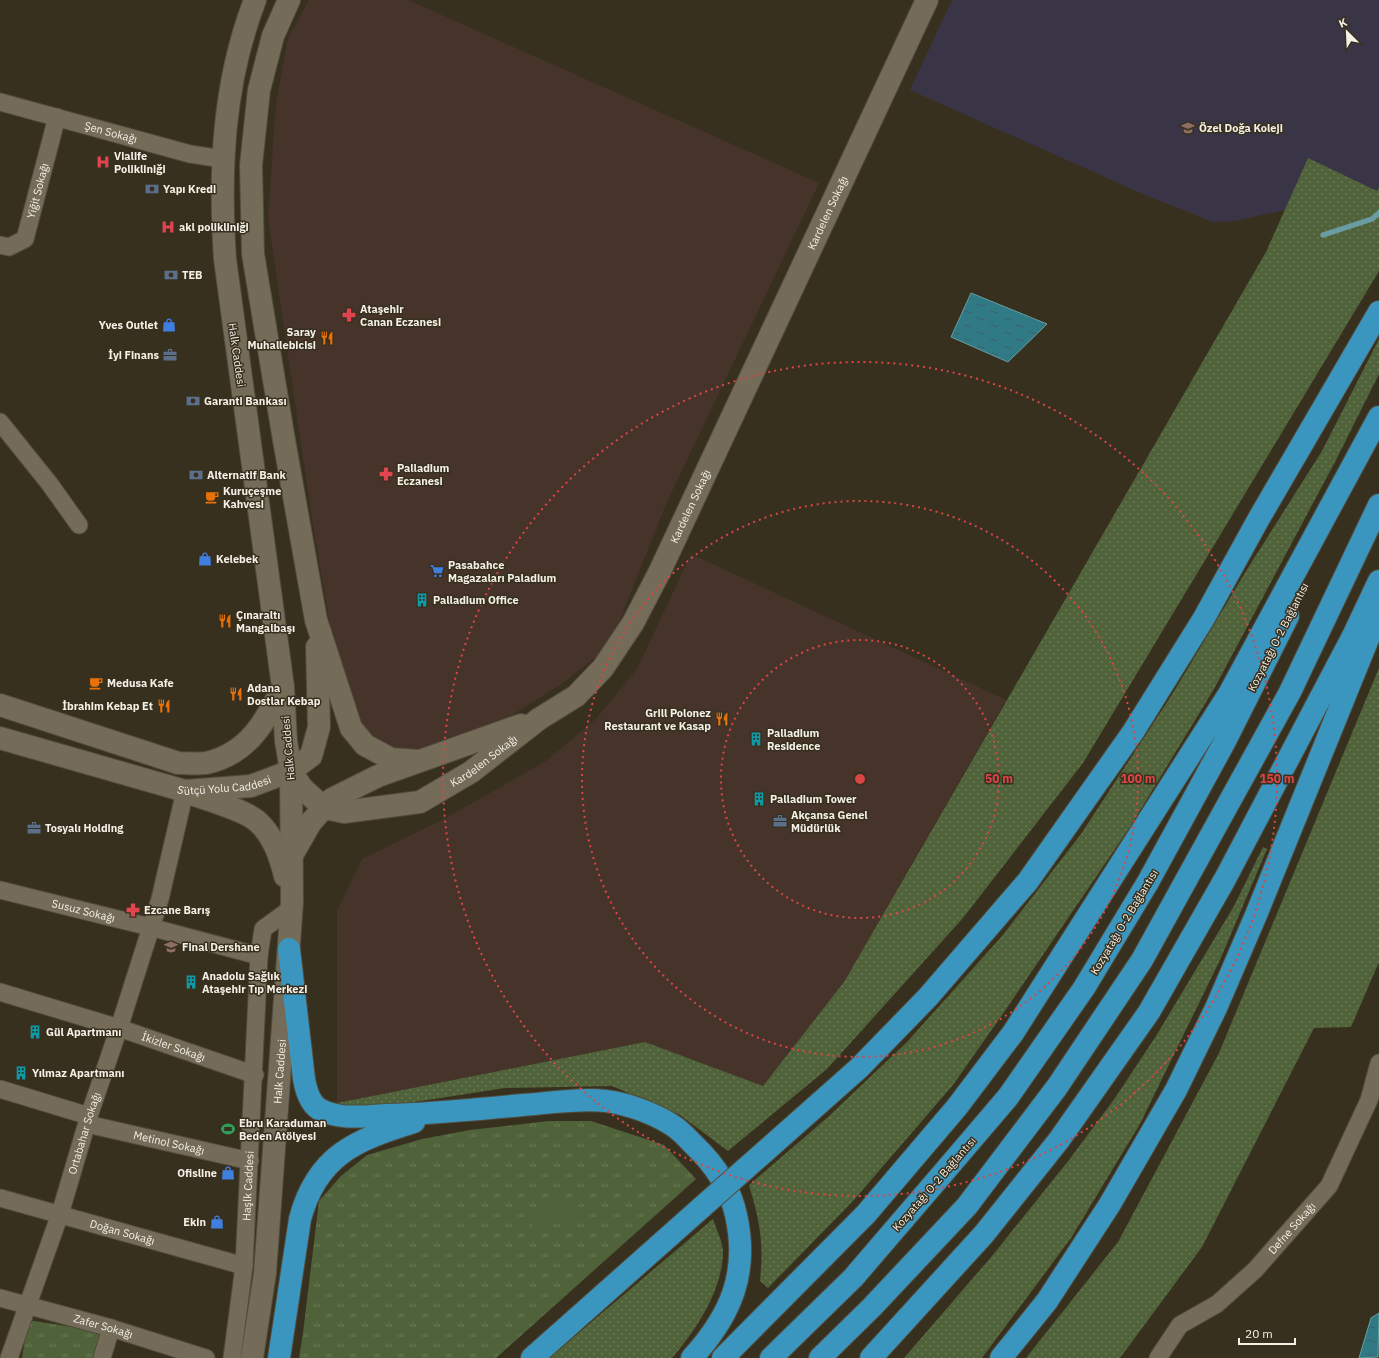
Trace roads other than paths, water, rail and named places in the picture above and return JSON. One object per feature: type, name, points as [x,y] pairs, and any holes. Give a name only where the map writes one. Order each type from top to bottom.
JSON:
[{"type":"highway","points":[[532,1358],[870,1057],[928,997],[1028,881],[1133,732],[1204,618],[1258,520],[1379,312]]},
{"type":"highway","points":[[723,1358],[866,1214],[957,1107],[1013,1033],[1229,694],[1379,417]]},
{"type":"highway","name":"Kozyatağı O-2 Bağlantısı","points":[[771,1358],[853,1278],[944,1172],[1008,1096],[1084,988],[1148,882],[1224,743],[1323,547],[1379,420]]},
{"type":"highway","points":[[820,1358],[872,1307],[966,1206],[1057,1087],[1142,960],[1290,692],[1379,505]]},
{"type":"highway","points":[[871,1358],[984,1234],[1059,1140],[1148,1012],[1225,879],[1354,634],[1379,581]]},
{"type":"highway","points":[[1001,1358],[1055,1288],[1110,1204],[1176,1090],[1216,1008],[1259,908],[1379,612]]},
{"type":"highway","points":[[290,949],[304,1079],[307,1095],[320,1110],[345,1117],[446,1112],[556,1102],[606,1101],[642,1110],[675,1127],[705,1156],[724,1180],[734,1206],[741,1237],[740,1268],[730,1304],[701,1348],[692,1358]]},
{"type":"highway","points":[[279,1358],[300,1219],[305,1198],[317,1178],[335,1158],[358,1142],[380,1132],[446,1112]]},
{"type":"main road","points":[[289,0],[273,36],[259,90],[251,165],[253,254],[316,620],[351,728],[365,745],[391,759],[419,761]]},
{"type":"main road","name":"Kardelen Sokağı","points":[[324,808],[344,812],[420,802],[471,772],[539,719],[576,696],[604,668],[633,623],[660,571],[927,0]]},
{"type":"main road","name":"Halk Caddesi","points":[[252,1358],[265,1273],[290,949],[292,905],[291,771],[286,741],[283,687],[225,259],[222,214],[223,159],[227,108],[238,55],[254,1]]},
{"type":"main road","name":"Sütçü Yolu Caddesi","points":[[0,738],[185,791],[251,786],[291,771],[311,756],[320,728],[316,620]]},
{"type":"main road","name":"Sütçü Yolu Caddesi","points":[[0,705],[178,763],[206,763],[231,754],[252,738],[268,716],[283,687]]},
{"type":"main road","points":[[292,855],[311,822],[332,799],[358,786],[419,761],[539,719]]},
{"type":"main road","points":[[291,771],[302,788],[324,808]]},
{"type":"main road","points":[[185,791],[234,810],[257,821],[276,846],[292,905]]},
{"type":"street","name":"Şen Sokağı","points":[[0,102],[190,154],[223,159]]},
{"type":"street","name":"Yiğit Sokağı","points":[[0,245],[9,247],[24,239],[57,117]]},
{"type":"street","points":[[0,422],[49,483],[80,525]]},
{"type":"street","name":"Ortabahar Sokağı","points":[[9,1358],[60,1214],[88,1120],[160,899],[185,791]]},
{"type":"street","name":"Susuz Sokağı","points":[[0,890],[259,956]]},
{"type":"street","name":"Haşlk Caddesi","points":[[232,1358],[244,1266],[255,1075],[259,956],[263,929],[292,905]]},
{"type":"street","name":"İkizler Sokağı","points":[[0,992],[119,1028],[255,1075]]},
{"type":"street","name":"Defne Sokağı","points":[[1158,1358],[1180,1325],[1217,1304],[1255,1270],[1329,1186],[1370,1100],[1379,1063]]},
{"type":"street","name":"Metinol Sokağı","points":[[0,1089],[88,1120],[250,1161]]},
{"type":"street","name":"Doğan Sokağı","points":[[0,1198],[244,1266]]},
{"type":"street","name":"Zafer Sokağı","points":[[0,1298],[111,1328],[206,1358]]},
{"type":"street","points":[[102,1358],[111,1328]]},
{"type":"water","points":[[971,293],[1047,324],[1008,362],[951,337]]},
{"type":"water","points":[[1379,1313],[1378,1357],[1359,1358],[1371,1318]]},
{"type":"waterway","points":[[1323,235],[1372,219],[1379,213]]},
{"type":"place","name":"Özel Doğa Koleji","points":[[1188,128]]},
{"type":"place","name":"Vialife Polikliniği","points":[[103,162]]},
{"type":"place","name":"Yapı Kredi","points":[[152,189]]},
{"type":"place","name":"akl polikliniği","points":[[168,227]]},
{"type":"place","name":"TEB","points":[[171,275]]},
{"type":"place","name":"Ataşehir Canan Eczanesi","points":[[349,315]]},
{"type":"place","name":"Yves Outlet","points":[[169,325]]},
{"type":"place","name":"Saray Muhallebicisi","points":[[327,338]]},
{"type":"place","name":"İyi Finans","points":[[170,355]]},
{"type":"place","name":"Garanti Bankası","points":[[193,401]]},
{"type":"place","name":"Palladium Eczanesi","points":[[386,474]]},
{"type":"place","name":"Alternatif Bank","points":[[196,475]]},
{"type":"place","name":"Kuruçeşme Kahvesi","points":[[212,497]]},
{"type":"place","name":"Kelebek","points":[[205,559]]},
{"type":"place","name":"Pasabahce Magazaları Paladium","points":[[437,571]]},
{"type":"place","name":"Palladium Office","points":[[422,600]]},
{"type":"place","name":"Çınaraltı Mangalbaşı","points":[[225,621]]},
{"type":"place","name":"Medusa Kafe","points":[[96,683]]},
{"type":"place","name":"Adana Dostlar Kebap","points":[[236,694]]},
{"type":"place","name":"İbrahim Kebap Et","points":[[164,706]]},
{"type":"place","name":"Grill Polonez Restaurant ve Kasap","points":[[722,719]]},
{"type":"place","name":"Palladium Residence","points":[[756,739]]},
{"type":"place","name":"Palladium Tower","points":[[759,799]]},
{"type":"place","name":"Akçansa Genel Müdürlük","points":[[780,821]]},
{"type":"place","name":"Tosyalı Holding","points":[[34,828]]},
{"type":"place","name":"Ezcane Barış","points":[[133,910]]},
{"type":"place","name":"Final Dershane","points":[[171,947]]},
{"type":"place","name":"Anadolu Sağlık Ataşehir Tıp Merkezi","points":[[191,982]]},
{"type":"place","name":"Gül Apartmanı","points":[[35,1032]]},
{"type":"place","name":"Yılmaz Apartmanı","points":[[21,1073]]},
{"type":"place","name":"Ebru Karaduman Beden Atölyesi","points":[[228,1129]]},
{"type":"place","name":"Ofisline","points":[[228,1173]]},
{"type":"place","name":"Ekin","points":[[217,1222]]}]
